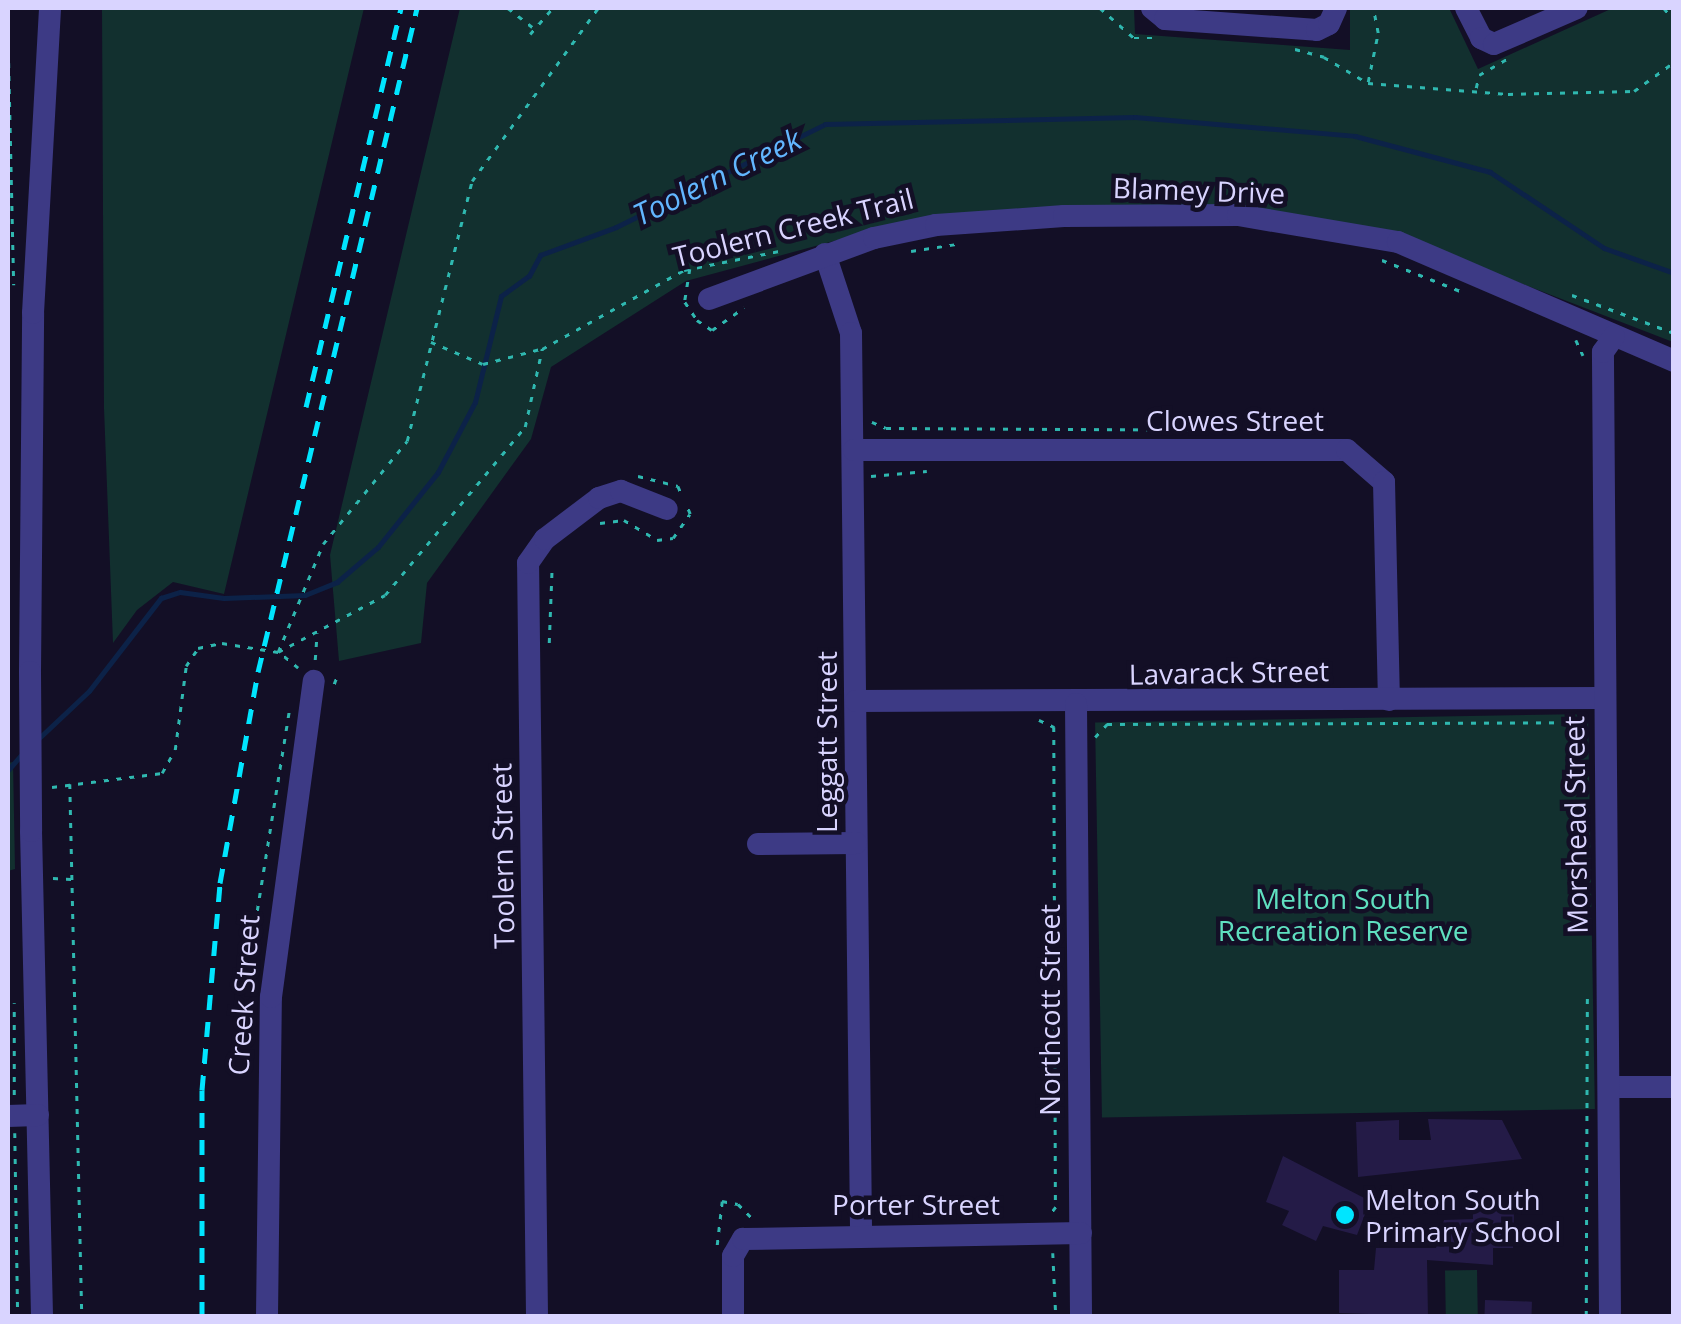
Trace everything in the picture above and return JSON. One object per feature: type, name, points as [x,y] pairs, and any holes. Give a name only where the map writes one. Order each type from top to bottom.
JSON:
[{"type":"street","points":[[42,1316],[30,672],[33,313],[50,8]]},
{"type":"street","points":[[1152,8],[1165,18],[1317,30],[1330,24],[1336,8]]},
{"type":"street","points":[[1466,8],[1481,38],[1494,44],[1577,8]]},
{"type":"street","name":"Blamey Drive","points":[[709,298],[874,238],[986,219],[1238,216],[1398,242],[1674,361]]},
{"type":"street","name":"Leggatt Street","points":[[825,254],[851,333],[861,1233]]},
{"type":"street","name":"Morshead Street","points":[[1610,1316],[1609,1086],[1596,699],[1603,352],[1614,336]]},
{"type":"street","name":"Clowes Street","points":[[854,450],[1347,450],[1384,482],[1390,700]]},
{"type":"street","name":"Toolern Street","points":[[537,1316],[528,563],[545,539],[599,498],[621,491],[666,509]]},
{"type":"street","name":"Creek Street","points":[[267,1316],[270,997],[320,682]]},
{"type":"street","name":"Lavarack Street","points":[[856,701],[1076,704],[1596,699]]},
{"type":"street","name":"Northcott Street","points":[[1076,704],[1082,1316]]},
{"type":"street","points":[[758,844],[856,842]]},
{"type":"street","points":[[1609,1086],[1674,1086]]},
{"type":"street","points":[[8,1116],[38,1115]]},
{"type":"street","name":"Porter Street","points":[[733,1316],[733,1256],[738,1242],[751,1237],[1081,1233]]},
{"type":"path","points":[[508,8],[534,28]]},
{"type":"path","points":[[530,34],[552,8]]},
{"type":"path","points":[[278,652],[323,544],[407,441],[472,181],[598,8]]},
{"type":"path","points":[[1100,8],[1134,38],[1168,38]]},
{"type":"path","points":[[1368,83],[1378,33],[1374,8]]},
{"type":"path","points":[[1664,8],[1674,21]]},
{"type":"path","points":[[1283,46],[1324,56],[1368,83],[1596,95],[1634,91],[1674,62]]},
{"type":"path","points":[[895,254],[966,242]]},
{"type":"path","name":"Toolern Creek Trail","points":[[432,342],[484,364],[542,349],[684,270],[798,246]]},
{"type":"path","points":[[1372,256],[1479,299]]},
{"type":"path","points":[[1566,292],[1674,333]]},
{"type":"path","points":[[1562,334],[1578,341],[1584,360]]},
{"type":"path","points":[[278,652],[384,595],[474,493],[525,427],[542,349]]},
{"type":"path","points":[[871,421],[886,428],[1218,430]]},
{"type":"path","points":[[870,477],[942,470]]},
{"type":"path","points":[[318,630],[320,682]]},
{"type":"path","points":[[42,791],[162,773],[175,750],[186,666],[198,648],[222,643],[278,652],[320,682]]},
{"type":"path","points":[[1091,742],[1107,724],[1582,722],[1588,735],[1596,699]]},
{"type":"path","points":[[253,936],[291,702]]},
{"type":"path","points":[[1035,718],[1054,727],[1056,1207],[1048,1216]]},
{"type":"path","points":[[70,784],[76,879],[82,1316]]},
{"type":"path","points":[[32,868],[52,878],[76,879]]},
{"type":"path","points":[[1586,1316],[1587,987]]},
{"type":"path","points":[[8,1140],[15,1142]]},
{"type":"path","points":[[1047,1250],[1054,1254],[1056,1316]]},
{"type":"green space","points":[[102,8],[364,8],[224,594],[173,582],[137,610],[113,643],[104,408]]},
{"type":"green space","points":[[460,8],[1134,8],[1135,34],[1350,50],[1350,8],[1449,8],[1478,69],[1613,8],[1673,8],[1673,342],[1383,230],[1270,211],[908,221],[686,281],[551,367],[531,439],[427,583],[421,643],[339,661],[330,555]]},
{"type":"green space","name":"Melton South Recreation Reserve","points":[[1588,714],[1595,1109],[1102,1118],[1095,723]]},
{"type":"green space","points":[[13,762],[15,869],[8,871],[8,763]]},
{"type":"green space","points":[[1477,1270],[1478,1316],[1446,1316],[1445,1271]]},
{"type":"building","points":[[1428,1119],[1502,1120],[1522,1159],[1358,1177],[1356,1122],[1399,1120],[1399,1140],[1431,1140]]},
{"type":"building","points":[[1283,1156],[1370,1201],[1357,1235],[1323,1226],[1316,1241],[1282,1225],[1289,1211],[1266,1202]]},
{"type":"building","points":[[1472,1193],[1505,1193],[1505,1213],[1514,1212],[1513,1248],[1493,1248],[1493,1265],[1427,1260],[1428,1316],[1339,1313],[1339,1270],[1374,1270],[1376,1248],[1436,1248],[1444,1220],[1473,1219]]},
{"type":"building","points":[[1485,1300],[1532,1302],[1531,1316],[1484,1316]]},
{"type":"waterway","name":"Toolern Creek","points":[[38,739],[89,691],[161,598],[180,592],[224,598],[305,595],[337,582],[378,547],[438,472],[475,402],[501,296],[529,276],[540,255],[616,227],[825,124],[1135,117],[1355,136],[1490,172],[1604,248],[1674,273]]},
{"type":"waterway","name":"Toolern Creek","points":[[8,770],[22,754]]},
{"type":"railway","points":[[306,407],[401,8]]},
{"type":"railway","points":[[202,1316],[202,1090],[220,883],[258,672],[417,8]]},
{"type":"place","name":"Melton South Primary School","points":[[1345,1215]]}]
